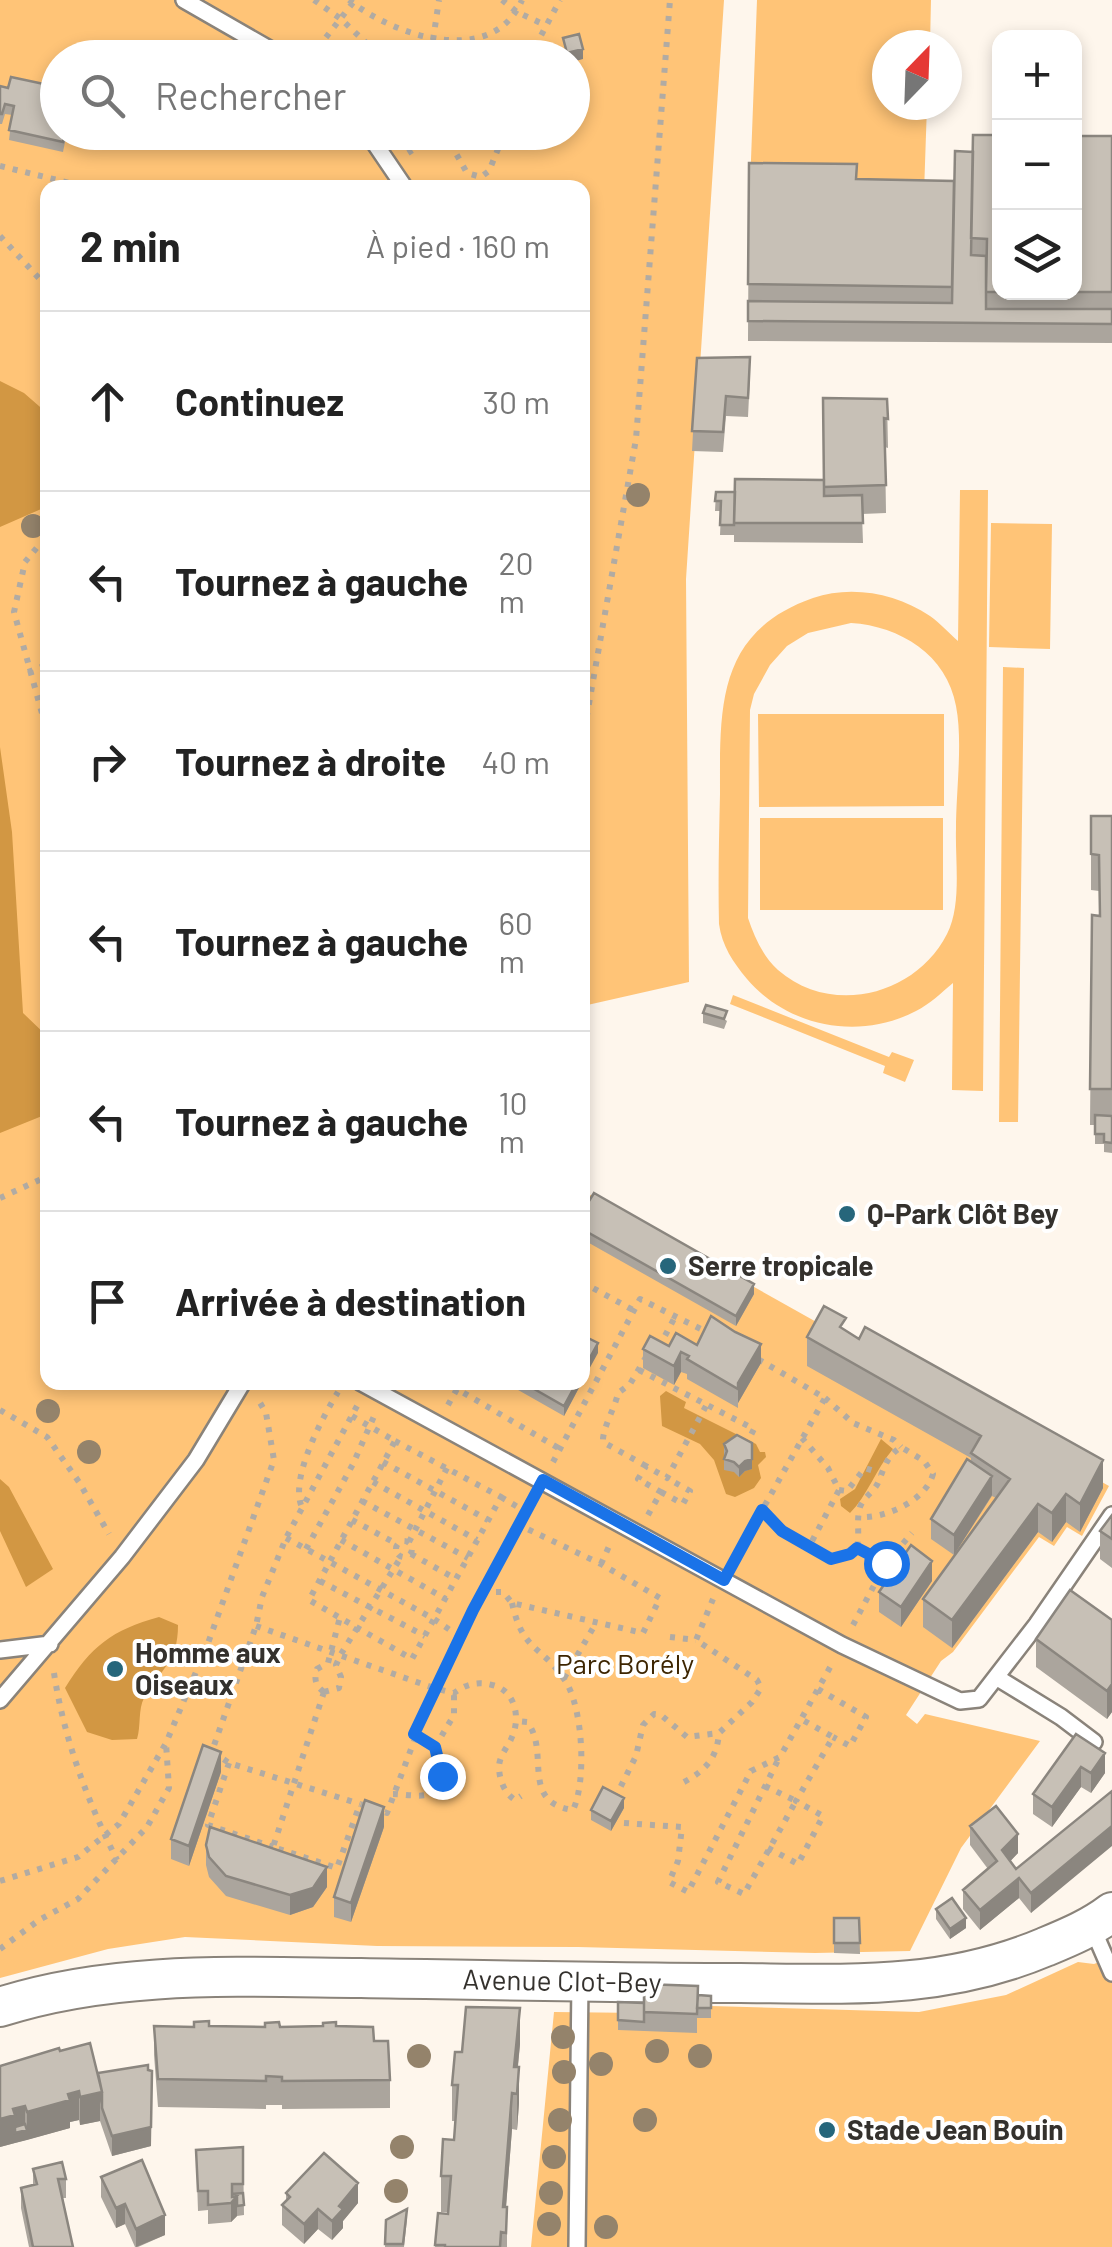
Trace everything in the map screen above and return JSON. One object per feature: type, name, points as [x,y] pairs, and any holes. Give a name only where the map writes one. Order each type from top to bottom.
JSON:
[{"type":"street","name":"Avenue Clot-Bey","points":[[0,2007],[108,1983],[219,1976],[854,1984],[941,1979],[1018,1959],[1102,1920]]},
{"type":"lane","points":[[184,0],[254,40]]},
{"type":"lane","points":[[380,150],[400,180]]},
{"type":"lane","points":[[0,1700],[122,1557],[196,1460],[238,1390]]},
{"type":"lane","points":[[374,1390],[842,1646],[960,1701],[979,1698],[1062,1589],[1112,1515]]},
{"type":"lane","points":[[1062,1589],[1079,1600]]},
{"type":"lane","points":[[0,1650],[50,1644]]},
{"type":"lane","points":[[996,1677],[1094,1742]]},
{"type":"lane","points":[[1102,1920],[1112,1973]]},
{"type":"lane","points":[[577,2247],[580,1982]]},
{"type":"path","points":[[314,0],[363,40]]},
{"type":"path","points":[[433,40],[439,0]]},
{"type":"path","points":[[502,0],[545,25]]},
{"type":"path","points":[[324,40],[352,1],[398,30],[433,40],[473,39],[500,30],[517,12],[522,0]]},
{"type":"path","points":[[538,40],[560,0]]},
{"type":"path","points":[[590,699],[636,439],[670,0]]},
{"type":"path","points":[[391,164],[413,150]]},
{"type":"path","points":[[453,150],[467,173],[481,177],[498,150]]},
{"type":"path","points":[[0,166],[57,180]]},
{"type":"path","points":[[0,236],[40,279]]},
{"type":"path","points":[[40,545],[24,562],[14,612],[40,709]]},
{"type":"path","points":[[28,672],[40,668]]},
{"type":"path","points":[[0,1198],[40,1180]]},
{"type":"path","points":[[590,1286],[633,1310]]},
{"type":"path","points":[[362,1390],[352,1416],[286,1538],[262,1597],[256,1626],[212,1751],[229,1762],[386,1813],[434,1688],[640,1299],[723,1341]]},
{"type":"path","points":[[646,1466],[638,1479],[683,1504],[690,1490],[603,1442],[602,1434],[615,1411],[618,1393],[630,1384],[647,1354],[656,1351],[676,1316]]},
{"type":"path","points":[[750,1356],[825,1398],[853,1423],[894,1440],[924,1461],[933,1474],[930,1485],[903,1506],[874,1518],[858,1516]]},
{"type":"path","points":[[639,1370],[754,1429],[744,1450]]},
{"type":"path","points":[[302,1507],[297,1492],[304,1468],[319,1427],[340,1390]]},
{"type":"path","points":[[437,1423],[457,1390]]},
{"type":"path","points":[[466,1390],[560,1448]]},
{"type":"path","points":[[0,1881],[78,1857],[105,1835],[118,1824],[166,1743],[274,1460],[266,1413],[257,1398]]},
{"type":"path","points":[[306,1549],[354,1464],[368,1425],[388,1398]]},
{"type":"path","points":[[696,1640],[724,1580],[825,1398]]},
{"type":"path","points":[[667,1478],[706,1406]]},
{"type":"path","points":[[0,1410],[47,1438],[79,1482],[122,1557]]},
{"type":"path","points":[[352,1416],[526,1512]]},
{"type":"path","points":[[802,1438],[828,1468],[839,1490]]},
{"type":"path","points":[[395,1441],[309,1600],[412,1659],[501,1497]]},
{"type":"path","points":[[762,1510],[782,1531],[831,1559],[850,1554],[857,1548],[861,1530],[861,1503],[880,1480],[879,1472],[901,1448]]},
{"type":"path","points":[[383,1462],[488,1520]]},
{"type":"path","points":[[352,1520],[397,1544],[408,1542],[447,1468]]},
{"type":"path","points":[[839,1490],[853,1487],[860,1472],[867,1468],[879,1472]]},
{"type":"path","points":[[373,1482],[477,1540]]},
{"type":"path","points":[[810,1544],[839,1490]]},
{"type":"path","points":[[638,1534],[661,1492]]},
{"type":"path","points":[[362,1501],[468,1558]]},
{"type":"path","points":[[512,1603],[643,1633],[660,1598],[601,1564],[519,1525]]},
{"type":"path","points":[[833,1737],[744,1894],[718,1882],[780,1756],[886,1563],[912,1533]]},
{"type":"path","points":[[286,1538],[460,1637]]},
{"type":"path","points":[[341,1540],[446,1599]]},
{"type":"path","points":[[408,1542],[411,1554]]},
{"type":"path","points":[[397,1544],[396,1552],[401,1557]]},
{"type":"path","points":[[857,1548],[886,1563]]},
{"type":"path","points":[[324,1692],[339,1688],[341,1677],[336,1665],[341,1654],[401,1557],[411,1554],[456,1579]]},
{"type":"path","points":[[320,1580],[425,1636]]},
{"type":"path","points":[[483,1592],[502,1592],[512,1603],[517,1627],[525,1640],[564,1678],[576,1710],[580,1754],[573,1810],[551,1802],[543,1794],[532,1727],[527,1722],[516,1722]]},
{"type":"path","points":[[324,1692],[314,1679],[317,1669],[328,1663],[340,1617]]},
{"type":"path","points":[[564,1678],[596,1622]]},
{"type":"path","points":[[256,1626],[434,1688],[454,1692],[465,1685],[502,1688],[511,1696],[516,1722],[512,1738],[500,1756],[499,1769],[507,1795],[515,1800],[520,1796]]},
{"type":"path","points":[[614,1802],[636,1756],[643,1725],[654,1714],[687,1737],[720,1733],[761,1688],[757,1680],[696,1640],[670,1637]]},
{"type":"path","points":[[50,1644],[60,1714],[87,1795],[117,1860]]},
{"type":"path","points":[[801,1718],[850,1746],[866,1717],[818,1689]]},
{"type":"path","points":[[273,1847],[324,1692]]},
{"type":"path","points":[[393,1794],[426,1794],[437,1788],[442,1776],[435,1747],[454,1715],[454,1692]]},
{"type":"path","points":[[684,1782],[706,1770],[718,1749],[720,1733]]},
{"type":"path","points":[[414,1734],[435,1747]]},
{"type":"path","points":[[0,1949],[78,1899],[147,1827],[169,1788],[166,1743]]},
{"type":"path","points":[[624,1823],[682,1827],[678,1861],[669,1882],[688,1892],[751,1771],[780,1756]]},
{"type":"path","points":[[229,1762],[208,1825],[337,1868],[360,1804]]},
{"type":"path","points":[[765,1786],[823,1816],[798,1864],[768,1848]]},
{"type":"green space","name":"Parc Borély","points":[[0,0],[724,0],[686,579],[689,982],[590,1004],[590,180],[40,180],[40,1390],[590,1390],[590,1195],[1109,1486],[1082,1536],[1067,1527],[1054,1546],[1039,1537],[953,1652],[941,1661],[906,1715],[917,1724],[925,1714],[1040,1741],[961,1848],[910,1951],[377,1946],[185,1937],[108,1949],[0,1978]]},
{"type":"green space","points":[[757,0],[931,0],[930,30],[872,30],[872,120],[926,120],[924,193],[750,186]]},
{"type":"green space","points":[[960,490],[988,490],[983,1091],[952,1090],[953,983],[921,1008],[894,1020],[848,1027],[826,1024],[803,1018],[764,995],[733,960],[719,924],[724,703],[741,652],[758,631],[781,613],[813,598],[858,592],[888,597],[917,608],[958,641]],"holes":[[[851,623],[869,625],[919,646],[943,672],[951,688],[959,735],[956,896],[947,934],[915,972],[894,985],[871,992],[823,993],[778,970],[760,946],[748,918],[750,710],[770,665],[787,646],[808,633]]]},
{"type":"green space","points":[[991,523],[1052,524],[1050,649],[989,647]]},
{"type":"green space","points":[[1003,667],[1024,668],[1018,1122],[999,1122]]},
{"type":"green space","points":[[758,714],[944,714],[944,806],[759,807]]},
{"type":"green space","points":[[760,818],[943,818],[943,910],[760,910]]},
{"type":"green space","points":[[733,995],[889,1057],[892,1052],[914,1060],[905,1082],[883,1073],[885,1066],[730,1004]]},
{"type":"green space","name":"Stade Jean Bouin","points":[[1112,1957],[1112,2247],[531,2247],[554,2012],[643,2013],[711,2006],[919,2012],[1006,1995],[1078,1962],[1094,1964]]},
{"type":"shaded area","points":[[0,381],[40,407],[40,510],[0,527]]},
{"type":"shaded area","points":[[0,747],[12,832],[23,1013],[40,1029],[40,1117],[0,1133]]},
{"type":"shaded area","points":[[666,1391],[686,1402],[684,1408],[765,1452],[766,1457],[758,1465],[761,1478],[754,1488],[735,1497],[726,1494],[714,1460],[700,1444],[662,1426],[660,1396]]},
{"type":"shaded area","points":[[881,1439],[893,1449],[850,1513],[841,1506],[840,1499],[855,1489]]},
{"type":"shaded area","points":[[0,1479],[9,1487],[53,1569],[26,1587],[0,1531]]},
{"type":"shaded area","points":[[159,1617],[178,1625],[177,1638],[172,1657],[142,1702],[137,1739],[112,1740],[87,1732],[65,1688],[104,1642]]},
{"type":"building","points":[[579,34],[581,40],[564,40]]},
{"type":"building","points":[[11,77],[40,83],[40,137],[9,130],[14,106],[5,104],[0,114],[0,86],[8,88]]},
{"type":"building","points":[[973,135],[992,135],[992,292],[986,292],[987,239],[971,238]]},
{"type":"building","points":[[1082,136],[1112,136],[1112,292],[1082,292]]},
{"type":"building","points":[[955,151],[973,152],[971,255],[986,256],[986,309],[1112,309],[1112,324],[748,321],[748,301],[952,303]]},
{"type":"building","points":[[749,163],[857,164],[856,179],[954,181],[952,287],[748,284]]},
{"type":"building","points":[[750,357],[748,398],[726,396],[723,432],[692,431],[697,358]]},
{"type":"building","points":[[823,398],[887,399],[886,485],[824,487]]},
{"type":"building","points":[[735,479],[824,480],[824,496],[862,495],[863,523],[734,523]]},
{"type":"building","points":[[716,492],[735,492],[734,525],[720,525],[721,501],[715,501]]},
{"type":"building","points":[[1091,816],[1112,816],[1112,1089],[1090,1089],[1092,915],[1100,916],[1099,855],[1091,854]]},
{"type":"building","points":[[706,1005],[727,1011],[724,1019],[703,1013]]},
{"type":"building","points":[[1095,1115],[1112,1116],[1112,1143],[1104,1142],[1104,1134],[1095,1134]]},
{"type":"building","name":"Serre tropicale","points":[[594,1193],[754,1284],[736,1316],[590,1234],[590,1199]]},
{"type":"building","points":[[824,1306],[846,1318],[840,1327],[859,1339],[865,1327],[1103,1460],[1080,1504],[1066,1494],[1052,1513],[1038,1504],[952,1620],[923,1599],[1010,1479],[971,1453],[981,1436],[807,1337]]},
{"type":"building","points":[[711,1316],[761,1344],[738,1389],[681,1352],[674,1366],[643,1349],[650,1336],[669,1346],[676,1333],[697,1345]]},
{"type":"building","points":[[590,1339],[598,1343],[590,1358]]},
{"type":"building","points":[[536,1390],[573,1390],[564,1406]]},
{"type":"building","points":[[737,1435],[752,1443],[752,1459],[739,1467],[724,1459],[724,1444]]},
{"type":"building","points":[[967,1459],[992,1476],[954,1535],[931,1519]]},
{"type":"building","points":[[1112,1515],[1112,1539],[1100,1531]]},
{"type":"building","points":[[911,1545],[932,1561],[901,1607],[879,1592]]},
{"type":"building","points":[[1070,1590],[1112,1620],[1112,1684],[1107,1691],[1036,1639]]},
{"type":"building","points":[[1076,1734],[1105,1753],[1091,1773],[1081,1767],[1052,1807],[1033,1794]]},
{"type":"building","points":[[203,1745],[221,1752],[189,1846],[171,1839]]},
{"type":"building","points":[[603,1787],[624,1798],[611,1821],[591,1810]]},
{"type":"building","points":[[1112,1791],[1112,1826],[1031,1893],[1019,1878],[980,1910],[963,1890],[997,1861],[970,1826],[996,1806],[1018,1834],[1002,1850],[1016,1869]]},
{"type":"building","points":[[365,1800],[384,1807],[351,1903],[334,1897]]},
{"type":"building","points":[[210,1827],[327,1867],[313,1888],[290,1895],[226,1876],[209,1857],[206,1845]]},
{"type":"building","points":[[952,1898],[966,1918],[950,1929],[936,1909]]},
{"type":"building","points":[[834,1918],[859,1918],[860,1943],[834,1943]]},
{"type":"building","points":[[644,1984],[698,1986],[697,2014],[644,2012]]},
{"type":"building","points":[[698,1995],[711,1996],[711,2008],[697,2008]]},
{"type":"building","points":[[618,2002],[644,2003],[644,2022],[618,2020]]},
{"type":"building","points":[[466,2007],[520,2008],[514,2067],[519,2067],[517,2094],[512,2093],[503,2207],[507,2207],[506,2233],[501,2232],[500,2247],[435,2245],[438,2213],[448,2214],[451,2176],[441,2176],[443,2139],[454,2140],[458,2085],[452,2085],[455,2052],[462,2052]]},
{"type":"building","points":[[209,2021],[209,2026],[265,2027],[265,2023],[279,2022],[280,2027],[323,2026],[336,2022],[336,2026],[373,2027],[374,2041],[388,2041],[390,2080],[282,2081],[282,2077],[266,2076],[266,2081],[158,2079],[154,2026],[194,2027],[194,2022]]},
{"type":"building","points":[[90,2043],[102,2092],[80,2097],[79,2091],[68,2094],[70,2100],[27,2112],[25,2106],[13,2109],[15,2115],[0,2119],[0,2066]]},
{"type":"building","points":[[148,2065],[152,2071],[151,2127],[112,2136],[102,2108],[98,2073]]},
{"type":"building","points":[[25,2124],[27,2130],[15,2133],[15,2127]]},
{"type":"building","points":[[243,2147],[243,2184],[232,2184],[232,2197],[237,2196],[231,2203],[208,2205],[208,2191],[198,2191],[196,2150]]},
{"type":"building","points":[[324,2153],[358,2183],[332,2221],[318,2209],[304,2224],[282,2205],[290,2197],[286,2193]]},
{"type":"building","points":[[142,2160],[165,2215],[136,2229],[125,2204],[116,2208],[101,2177]]},
{"type":"building","points":[[62,2162],[66,2179],[58,2179],[73,2247],[33,2247],[21,2188],[37,2184],[33,2169]]},
{"type":"building","points":[[243,2193],[244,2205],[237,2206],[237,2196],[232,2194]]},
{"type":"building","points":[[407,2209],[403,2244],[385,2244],[386,2220]]},
{"type":"place","name":"Q-Park Clôt Bey","points":[[847,1214]]},
{"type":"place","name":"Serre tropicale","points":[[668,1266]]},
{"type":"place","name":"Homme aux Oiseaux","points":[[115,1669]]},
{"type":"place","name":"Stade Jean Bouin","points":[[827,2130]]},
{"type":"route","points":[[442,1776],[435,1747],[414,1734],[473,1610],[543,1480],[724,1580],[762,1510],[782,1531],[831,1559],[857,1548],[886,1563]]}]
